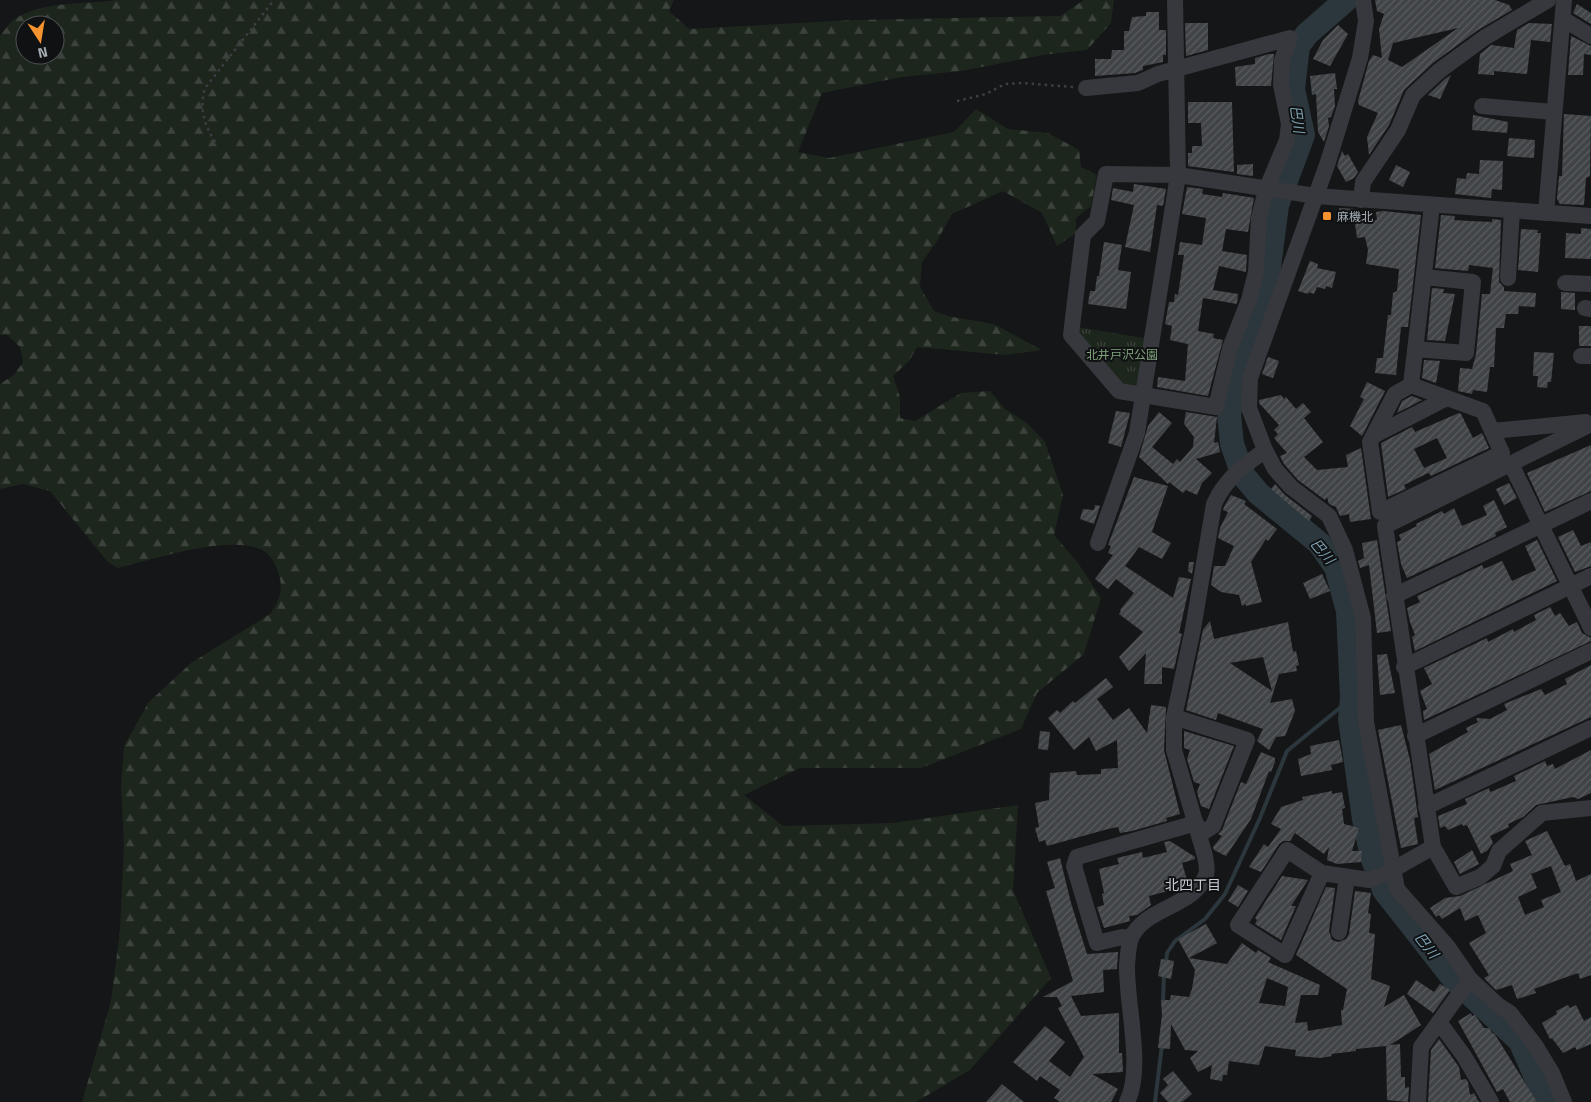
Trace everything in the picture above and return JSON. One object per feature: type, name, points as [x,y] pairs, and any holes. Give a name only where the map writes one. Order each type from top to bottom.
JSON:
[{"type":"street","points":[[1098,543],[1137,433],[1178,175],[1175,0]]},
{"type":"street","points":[[1361,200],[1363,182],[1398,130],[1413,95],[1439,71],[1484,38],[1548,0]]},
{"type":"street","points":[[1546,212],[1564,0]]},
{"type":"street","points":[[1363,3],[1366,22],[1360,58],[1316,196],[1250,378],[1249,408],[1265,450],[1275,469],[1291,487],[1329,516],[1345,550],[1363,618],[1366,722],[1390,871],[1398,889],[1448,947],[1465,986],[1510,1013],[1525,1032],[1552,1073],[1564,1102]]},
{"type":"street","points":[[1562,19],[1591,36]]},
{"type":"street","points":[[1086,88],[1138,83],[1158,74],[1290,38],[1282,60],[1281,85],[1289,124],[1287,140],[1266,190],[1259,218],[1256,272],[1249,300],[1230,348],[1216,407],[1119,391],[1071,335],[1083,235],[1097,221],[1106,174],[1178,175],[1266,190],[1293,194],[1591,216]]},
{"type":"street","points":[[1482,106],[1554,112]]},
{"type":"street","points":[[1411,385],[1432,205]]},
{"type":"street","points":[[1508,278],[1512,210]]},
{"type":"street","points":[[1415,349],[1466,352],[1473,282],[1424,277]]},
{"type":"street","points":[[1565,283],[1591,284]]},
{"type":"street","points":[[1411,385],[1447,398],[1483,411],[1502,453],[1380,512],[1370,442],[1394,394],[1411,385]]},
{"type":"street","points":[[1373,436],[1447,398]]},
{"type":"street","points":[[1492,431],[1591,423]]},
{"type":"street","points":[[1591,423],[1385,526],[1404,666],[1433,848],[1456,887],[1480,877],[1493,866],[1500,852],[1542,814],[1591,808]]},
{"type":"street","points":[[1127,1102],[1134,1072],[1127,984],[1128,950],[1131,938],[1148,919],[1187,896],[1200,885],[1207,874],[1205,856],[1174,750],[1174,717],[1193,628],[1214,504],[1220,491],[1233,474],[1265,450]]},
{"type":"street","points":[[1512,464],[1591,628]]},
{"type":"street","points":[[1394,596],[1591,501]]},
{"type":"street","points":[[1404,666],[1591,576]]},
{"type":"street","points":[[1415,736],[1591,651]]},
{"type":"street","points":[[1131,938],[1122,937],[1097,943],[1074,866],[1077,857],[1213,826],[1247,740],[1174,717]]},
{"type":"street","points":[[1426,807],[1591,728]]},
{"type":"street","points":[[1322,874],[1285,955],[1238,925],[1287,850],[1322,874],[1369,880],[1433,848]]},
{"type":"street","points":[[1339,932],[1347,877]]},
{"type":"street","points":[[1418,1102],[1421,1047],[1465,986]]},
{"type":"street","points":[[1439,1022],[1464,1056],[1491,1102]]},
{"type":"path","points":[[215,142],[207,129],[202,111],[201,101],[205,88],[274,0]]},
{"type":"path","points":[[957,101],[986,94],[1005,84],[1021,83],[1086,88]]},
{"type":"green space","points":[[117,0],[674,0],[669,11],[689,29],[855,20],[1060,16],[1084,0],[1114,0],[1111,23],[1087,50],[1043,55],[961,71],[902,77],[822,93],[798,152],[829,158],[954,132],[976,109],[1008,129],[1048,133],[1079,150],[1081,167],[1097,175],[1091,206],[1076,218],[1076,233],[1057,246],[1042,213],[1003,191],[952,214],[937,241],[922,262],[920,287],[934,311],[952,317],[994,324],[1042,350],[1006,355],[917,347],[909,361],[893,376],[900,397],[900,418],[915,421],[961,393],[990,391],[1005,409],[1027,423],[1045,442],[1063,495],[1054,535],[1078,563],[1101,598],[1084,654],[1037,693],[1021,729],[921,768],[800,768],[744,795],[783,826],[893,823],[1018,805],[1013,890],[1051,978],[970,1070],[916,1102],[82,1102],[111,1001],[120,930],[124,844],[121,786],[124,746],[148,703],[191,663],[270,614],[279,599],[281,584],[278,572],[269,555],[263,550],[246,545],[210,546],[170,554],[118,568],[107,561],[50,491],[23,484],[0,489],[0,384],[14,375],[23,362],[20,347],[7,335],[0,335],[0,36],[15,19],[15,65],[65,65],[65,15],[21,15],[49,6]]},
{"type":"green space","name":"北井戸沢公園","points":[[1077,327],[1144,338],[1137,388],[1123,386],[1077,335]]},
{"type":"building","points":[[1375,0],[1495,0],[1509,5],[1512,10],[1478,30],[1433,63],[1404,90],[1389,125],[1369,155],[1367,137],[1378,113],[1359,105],[1358,101],[1369,61],[1373,55],[1382,58],[1379,29],[1384,14],[1377,11]],"holes":[[[1458,28],[1402,67],[1388,60],[1393,43]]]},
{"type":"building","points":[[1577,4],[1591,13],[1591,24],[1573,13]]},
{"type":"building","points":[[1146,12],[1159,12],[1159,30],[1166,30],[1166,55],[1163,55],[1163,62],[1143,66],[1143,70],[1135,73],[1095,76],[1095,59],[1111,59],[1112,50],[1124,50],[1124,31],[1129,31],[1132,17],[1146,16]]},
{"type":"building","points":[[1185,23],[1208,23],[1208,50],[1186,56]]},
{"type":"building","points":[[1529,23],[1552,24],[1550,42],[1531,40],[1527,74],[1494,71],[1494,75],[1478,74],[1480,54],[1491,45],[1514,48],[1517,30]]},
{"type":"building","points":[[1338,25],[1348,34],[1330,66],[1313,59],[1323,40]]},
{"type":"building","points":[[1571,36],[1591,46],[1591,55],[1584,54],[1583,75],[1568,75]]},
{"type":"building","points":[[1274,54],[1271,86],[1236,86],[1235,67],[1255,64],[1255,58]]},
{"type":"building","points":[[1335,73],[1337,89],[1334,89],[1335,106],[1331,117],[1328,118],[1329,126],[1324,142],[1318,132],[1316,94],[1312,95],[1310,76]]},
{"type":"building","points":[[1451,75],[1440,99],[1428,95],[1445,79]]},
{"type":"building","points":[[1188,102],[1232,102],[1234,172],[1188,166],[1188,153],[1192,153],[1192,146],[1202,146],[1201,123],[1188,123]]},
{"type":"building","points":[[1564,114],[1591,116],[1590,176],[1586,178],[1584,205],[1560,204],[1557,199],[1559,176],[1562,176]]},
{"type":"building","points":[[1473,115],[1508,122],[1507,133],[1472,130]]},
{"type":"building","points":[[1509,138],[1535,140],[1534,158],[1507,156]]},
{"type":"building","points":[[1342,151],[1345,156],[1348,154],[1358,172],[1354,178],[1346,182],[1337,166]]},
{"type":"building","points":[[1480,160],[1503,161],[1502,190],[1492,189],[1491,198],[1455,194],[1457,178],[1466,179],[1467,173],[1479,174]]},
{"type":"building","points":[[1253,164],[1253,176],[1237,174],[1237,165]]},
{"type":"building","points":[[1396,165],[1410,172],[1403,187],[1389,180]]},
{"type":"building","points":[[1134,184],[1166,189],[1163,206],[1157,205],[1150,252],[1125,247],[1134,205],[1111,200],[1113,188],[1133,192]]},
{"type":"building","points":[[1187,187],[1203,189],[1202,194],[1222,197],[1223,193],[1254,198],[1248,232],[1226,229],[1222,251],[1247,255],[1246,272],[1219,266],[1213,290],[1238,294],[1237,304],[1203,298],[1198,331],[1214,334],[1213,338],[1223,340],[1208,396],[1157,387],[1158,377],[1185,381],[1188,344],[1170,340],[1172,326],[1165,324],[1169,302],[1174,302],[1175,294],[1178,295],[1184,255],[1178,255],[1180,242],[1202,245],[1206,218],[1182,214]]},
{"type":"building","points":[[1339,208],[1356,209],[1355,217],[1339,216]]},
{"type":"building","points":[[1376,212],[1421,215],[1408,327],[1401,327],[1396,375],[1375,373],[1377,358],[1383,358],[1388,315],[1391,315],[1393,293],[1397,291],[1399,269],[1366,264],[1368,250],[1365,237],[1357,238],[1355,223],[1377,220]]},
{"type":"building","points":[[1441,215],[1455,216],[1454,220],[1492,222],[1492,219],[1501,220],[1499,282],[1504,287],[1504,291],[1536,293],[1535,307],[1519,306],[1518,314],[1506,314],[1504,328],[1496,328],[1494,367],[1490,367],[1487,392],[1473,390],[1472,394],[1458,391],[1460,368],[1472,369],[1476,354],[1482,294],[1490,294],[1493,268],[1469,265],[1468,271],[1435,268]]},
{"type":"building","points":[[1581,228],[1591,229],[1591,259],[1565,258],[1566,233],[1581,234]]},
{"type":"building","points":[[1521,229],[1538,230],[1537,233],[1541,233],[1538,272],[1518,270]]},
{"type":"building","points":[[1104,242],[1122,245],[1118,270],[1131,272],[1126,309],[1088,304],[1090,291],[1095,291],[1097,276],[1099,276]]},
{"type":"building","points":[[1310,261],[1318,264],[1317,268],[1336,272],[1332,288],[1326,286],[1325,289],[1317,287],[1314,294],[1298,291]]},
{"type":"building","points":[[1432,288],[1444,289],[1443,293],[1455,294],[1445,341],[1427,340]]},
{"type":"building","points":[[1561,292],[1575,293],[1575,310],[1561,309]]},
{"type":"building","points":[[1579,326],[1591,326],[1591,346],[1579,346]]},
{"type":"building","points":[[1534,352],[1554,353],[1551,382],[1548,382],[1547,388],[1537,387],[1538,376],[1533,376]]},
{"type":"building","points":[[1268,357],[1279,361],[1273,378],[1262,374]]},
{"type":"building","points":[[1424,360],[1440,361],[1436,383],[1422,378]]},
{"type":"building","points":[[1367,382],[1385,391],[1362,436],[1350,426],[1364,399],[1360,397]]},
{"type":"building","points":[[1281,395],[1284,399],[1286,397],[1296,409],[1303,403],[1311,412],[1304,418],[1323,442],[1304,457],[1317,470],[1348,467],[1346,455],[1361,448],[1371,519],[1350,522],[1349,514],[1340,516],[1336,507],[1329,504],[1327,497],[1325,500],[1298,480],[1284,464],[1280,456],[1287,453],[1274,438],[1278,434],[1274,430],[1279,425],[1259,403],[1259,400]]},
{"type":"building","points":[[1412,396],[1422,400],[1397,413],[1402,401]]},
{"type":"building","points":[[1116,411],[1130,413],[1121,447],[1108,443]]},
{"type":"building","points":[[1159,412],[1172,423],[1152,447],[1173,464],[1177,459],[1180,462],[1193,447],[1194,437],[1184,424],[1186,412],[1217,417],[1214,443],[1218,442],[1220,452],[1196,459],[1212,473],[1202,483],[1197,495],[1186,490],[1183,493],[1169,482],[1168,484],[1139,457],[1148,426]]},
{"type":"building","points":[[1459,413],[1473,438],[1482,433],[1489,448],[1431,476],[1429,473],[1426,474],[1404,485],[1406,489],[1388,497],[1381,443],[1412,427],[1415,432]],"holes":[[[1437,438],[1447,458],[1424,468],[1414,449]]]},
{"type":"building","points":[[1591,445],[1591,491],[1545,512],[1527,473]]},
{"type":"building","points":[[1134,477],[1168,486],[1152,532],[1171,543],[1162,559],[1139,547],[1125,566],[1173,598],[1179,577],[1191,579],[1179,633],[1182,634],[1174,669],[1162,667],[1162,684],[1144,684],[1146,653],[1129,671],[1119,657],[1143,632],[1119,614],[1120,610],[1134,593],[1116,579],[1108,589],[1095,579],[1113,555],[1108,553],[1111,546],[1108,545]]},
{"type":"building","points":[[1509,483],[1517,498],[1504,505],[1496,489]]},
{"type":"building","points":[[1275,484],[1285,495],[1312,516],[1309,521],[1271,489]]},
{"type":"building","points":[[1231,495],[1246,501],[1244,504],[1277,529],[1268,541],[1266,539],[1251,562],[1262,602],[1246,606],[1246,604],[1242,606],[1239,595],[1221,592],[1211,585],[1214,566],[1225,566],[1234,546],[1218,538],[1220,528],[1228,512],[1223,510]]},
{"type":"building","points":[[1494,500],[1507,527],[1495,533],[1496,536],[1407,578],[1401,564],[1397,542],[1401,540],[1399,535],[1442,511],[1444,514],[1454,508],[1462,526],[1487,515],[1483,506]]},
{"type":"building","points":[[1095,505],[1100,506],[1094,524],[1080,519],[1083,509],[1094,510]]},
{"type":"building","points":[[1573,530],[1581,546],[1591,542],[1591,566],[1575,572],[1558,537]]},
{"type":"building","points":[[1377,540],[1391,631],[1377,633],[1369,565],[1360,568],[1358,561],[1364,558],[1362,543]]},
{"type":"building","points":[[1537,540],[1557,581],[1415,651],[1412,637],[1415,635],[1407,608],[1420,602],[1417,596],[1482,565],[1484,569],[1502,561],[1512,581],[1536,570],[1525,546]]},
{"type":"building","points":[[1189,562],[1194,562],[1192,574],[1188,571]]},
{"type":"building","points":[[1322,574],[1330,591],[1310,599],[1303,583]]},
{"type":"building","points":[[1550,607],[1555,616],[1560,613],[1569,626],[1577,622],[1582,633],[1591,638],[1591,641],[1424,720],[1423,711],[1427,709],[1420,691],[1432,684],[1424,668],[1487,638],[1488,642],[1513,629],[1514,632],[1536,620],[1534,615]]},
{"type":"building","points":[[1210,621],[1214,639],[1288,622],[1293,652],[1296,651],[1299,665],[1296,666],[1297,671],[1279,674],[1270,703],[1292,699],[1295,711],[1285,736],[1276,737],[1269,750],[1257,741],[1263,729],[1218,713],[1216,720],[1186,710],[1203,630]],"holes":[[[1263,657],[1272,691],[1230,663]]]},
{"type":"building","points":[[1387,654],[1395,693],[1380,695],[1377,655]]},
{"type":"building","points":[[1591,665],[1591,717],[1435,790],[1429,754],[1468,732],[1466,728],[1478,722],[1476,718],[1490,719],[1507,710],[1504,704],[1541,689],[1545,695],[1567,684],[1565,679]]},
{"type":"building","points":[[1106,678],[1113,687],[1097,699],[1113,720],[1129,708],[1147,733],[1151,705],[1166,707],[1164,750],[1180,814],[1166,818],[1167,821],[1132,831],[1120,833],[1118,827],[1047,846],[1045,840],[1039,842],[1035,828],[1039,827],[1035,803],[1049,800],[1050,773],[1076,771],[1077,775],[1101,774],[1101,769],[1118,768],[1117,740],[1096,751],[1089,737],[1074,750],[1048,718],[1057,710],[1060,713],[1073,701],[1075,703]]},
{"type":"building","points":[[1401,725],[1410,760],[1418,817],[1414,818],[1418,844],[1401,848],[1378,730]]},
{"type":"building","points":[[1040,731],[1050,732],[1048,750],[1038,749]]},
{"type":"building","points":[[1184,731],[1234,746],[1209,809],[1201,806],[1197,792],[1200,784],[1194,782],[1187,759],[1190,750],[1184,748]]},
{"type":"building","points":[[1339,740],[1343,762],[1331,765],[1332,770],[1301,776],[1298,759],[1311,754],[1310,746]]},
{"type":"building","points":[[1591,750],[1591,793],[1578,799],[1573,797],[1536,805],[1523,817],[1508,824],[1509,827],[1490,836],[1493,843],[1487,851],[1481,854],[1467,825],[1463,826],[1462,824],[1448,830],[1445,826],[1440,828],[1438,816],[1467,804],[1465,799],[1489,788],[1490,792],[1516,781],[1514,776],[1545,761],[1547,766],[1553,764],[1555,769]]},
{"type":"building","points":[[1261,752],[1275,758],[1275,762],[1271,772],[1269,771],[1251,819],[1226,856],[1214,850],[1213,847],[1222,836],[1218,834],[1222,830],[1241,782],[1246,784]]},
{"type":"building","points":[[1332,791],[1332,794],[1342,792],[1345,808],[1342,809],[1344,824],[1359,828],[1352,851],[1362,851],[1361,862],[1337,864],[1327,860],[1329,847],[1324,854],[1295,833],[1290,841],[1283,841],[1279,844],[1261,872],[1249,867],[1264,844],[1268,847],[1281,829],[1271,824],[1281,807],[1303,800],[1302,797]]},
{"type":"building","points":[[1547,831],[1565,866],[1570,864],[1576,881],[1591,874],[1591,975],[1580,979],[1578,973],[1534,989],[1536,993],[1517,999],[1512,985],[1496,990],[1484,978],[1489,975],[1469,943],[1486,933],[1478,915],[1465,921],[1460,908],[1442,919],[1439,915],[1436,917],[1430,908],[1445,898],[1460,896],[1513,871],[1510,864],[1532,855],[1525,841]],"holes":[[[1551,866],[1561,892],[1541,900],[1544,907],[1525,915],[1518,897],[1537,888],[1531,874]]]},
{"type":"building","points":[[1170,841],[1195,857],[1195,859],[1182,863],[1188,883],[1179,886],[1179,888],[1149,896],[1151,905],[1137,915],[1129,916],[1130,921],[1104,928],[1097,907],[1104,905],[1102,894],[1104,893],[1099,869],[1119,864],[1117,858],[1142,852],[1143,858],[1167,852],[1164,842]]},
{"type":"building","points":[[1472,850],[1479,864],[1460,874],[1454,862]]},
{"type":"building","points":[[1060,858],[1071,903],[1087,954],[1118,952],[1117,969],[1103,970],[1104,992],[1071,996],[1081,1016],[1119,1013],[1119,1053],[1122,1053],[1123,1072],[1092,1074],[1118,1089],[1111,1102],[1060,1102],[1054,1098],[1060,1090],[1040,1076],[1037,1081],[1013,1062],[1045,1026],[1065,1042],[1049,1061],[1070,1077],[1084,1057],[1058,1008],[1062,1006],[1057,997],[1043,997],[1073,981],[1046,891],[1055,888],[1047,862]]},
{"type":"building","points":[[1282,876],[1308,880],[1291,906],[1296,906],[1281,940],[1255,924],[1257,920],[1255,918]]},
{"type":"building","points":[[1238,885],[1248,891],[1238,907],[1228,901]]},
{"type":"building","points":[[1326,887],[1335,888],[1329,931],[1332,940],[1338,942],[1346,939],[1349,934],[1355,891],[1371,893],[1368,913],[1371,914],[1369,933],[1375,934],[1371,979],[1390,986],[1384,1007],[1404,995],[1421,1025],[1390,1045],[1400,1044],[1401,1077],[1405,1077],[1405,1088],[1409,1087],[1408,1102],[1387,1100],[1386,1046],[1356,1049],[1356,1051],[1331,1054],[1332,1056],[1321,1058],[1295,1056],[1296,1050],[1265,1046],[1259,1065],[1229,1061],[1227,1075],[1223,1075],[1222,1081],[1210,1079],[1212,1065],[1198,1072],[1190,1058],[1198,1051],[1185,1050],[1171,1024],[1170,1049],[1158,1048],[1162,1015],[1161,1000],[1170,1000],[1171,995],[1189,997],[1192,989],[1195,970],[1178,939],[1206,924],[1217,943],[1189,958],[1227,964],[1242,943],[1256,953],[1258,950],[1271,958],[1268,962],[1320,985],[1318,995],[1301,995],[1295,1023],[1307,1022],[1308,1031],[1342,1025],[1341,1010],[1343,1010],[1347,989],[1296,955]],"holes":[[[1267,978],[1288,987],[1285,1006],[1259,1003]]]},
{"type":"building","points":[[1161,959],[1174,961],[1171,979],[1158,976]]},
{"type":"building","points":[[1416,980],[1434,992],[1440,984],[1450,990],[1433,1013],[1407,994]]},
{"type":"building","points":[[1568,1005],[1570,1008],[1576,1005],[1584,1021],[1591,1017],[1591,1044],[1577,1050],[1575,1047],[1563,1053],[1552,1038],[1550,1039],[1542,1023],[1557,1014],[1556,1011]]},
{"type":"building","points":[[1471,1013],[1472,1016],[1475,1015],[1484,1028],[1489,1028],[1494,1033],[1537,1102],[1510,1102],[1503,1089],[1497,1092],[1458,1021]]},
{"type":"building","points":[[1439,1039],[1459,1067],[1461,1080],[1466,1079],[1468,1082],[1470,1095],[1474,1093],[1479,1102],[1428,1102],[1431,1050]]},
{"type":"building","points":[[1173,1071],[1192,1094],[1182,1102],[1168,1102],[1160,1093],[1168,1085],[1163,1079]]},
{"type":"building","points":[[1002,1084],[1024,1102],[986,1102]]},
{"type":"waterway","name":"巴川","points":[[1346,0],[1307,34],[1298,46],[1293,89],[1303,135],[1277,205],[1267,283],[1242,351],[1229,414],[1232,444],[1243,475],[1258,493],[1319,543],[1336,567],[1348,611],[1352,698],[1350,719],[1364,819],[1372,857],[1384,890],[1453,978],[1520,1041],[1547,1102]]},
{"type":"waterway","points":[[1166,963],[1167,953],[1175,941],[1205,919],[1225,894],[1260,818],[1287,751],[1352,698]]},
{"type":"waterway","points":[[1163,1003],[1164,973]]},
{"type":"waterway","points":[[1155,1102],[1162,1045]]},
{"type":"place","name":"麻機北","points":[[1327,216]]},
{"type":"district","name":"北四丁目","points":[[1193,884]]}]
